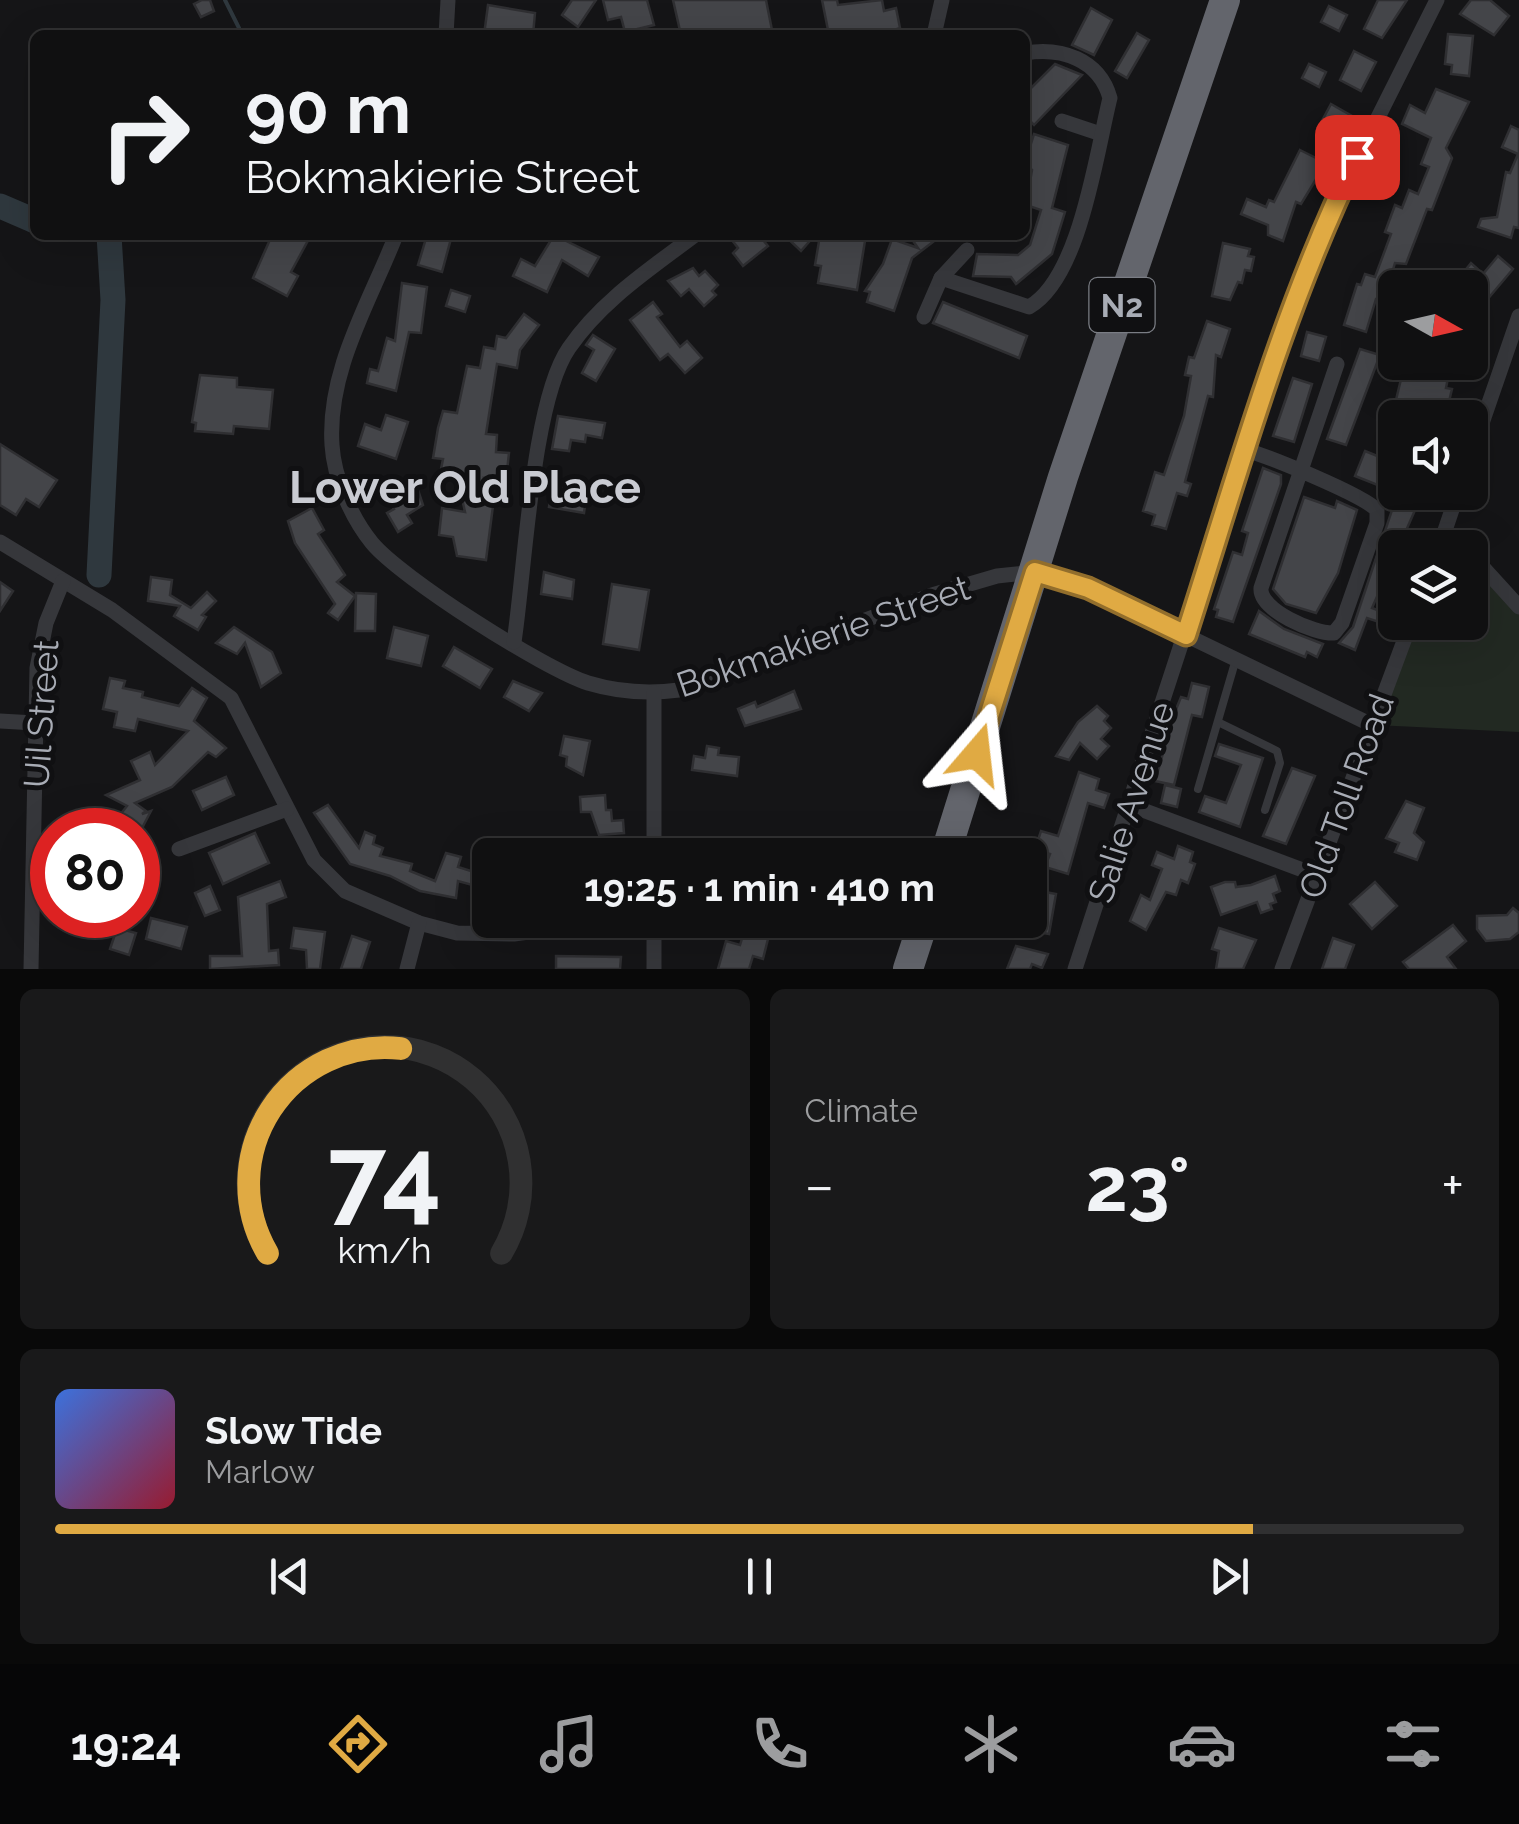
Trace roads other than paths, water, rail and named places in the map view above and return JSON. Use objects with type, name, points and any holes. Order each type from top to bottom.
[{"type":"highway","name":"N2","points":[[950,838],[1225,0]]},
{"type":"highway","points":[[908,969],[918,938]]},
{"type":"street","points":[[446,30],[448,0]]},
{"type":"street","points":[[938,30],[942,0]]},
{"type":"street","name":"Salie Avenue","points":[[1075,969],[1132,806],[1276,350],[1324,224],[1437,0]]},
{"type":"street","points":[[942,278],[1020,308],[1040,301],[1062,274],[1071,253],[1110,98],[1094,71],[1059,50],[1030,53]]},
{"type":"street","points":[[1062,121],[1101,134]]},
{"type":"street","name":"Bokmakierie Street","points":[[394,240],[344,362],[332,441],[337,470],[356,520],[384,556],[514,642],[582,681],[654,693],[719,678],[932,595],[998,576],[1035,572],[1088,588],[1372,724]]},
{"type":"street","points":[[514,642],[541,438],[558,366],[598,312],[689,240]]},
{"type":"street","points":[[924,317],[942,278],[966,250]]},
{"type":"street","points":[[1488,406],[1519,316]]},
{"type":"street","points":[[1245,450],[1303,471],[1377,510],[1377,524],[1342,623],[1334,633],[1323,633],[1266,606],[1260,595],[1303,471],[1338,364]]},
{"type":"street","points":[[0,542],[112,610],[231,698],[329,880],[419,923],[472,933]]},
{"type":"street","points":[[1488,572],[1519,607]]},
{"type":"street","name":"Uil Street","points":[[31,969],[35,723],[41,644],[63,581]]},
{"type":"street","name":"Old Toll Road","points":[[1282,969],[1404,640]]},
{"type":"street","points":[[654,693],[654,838]]},
{"type":"street","points":[[0,721],[35,723]]},
{"type":"street","points":[[1132,806],[1316,875]]},
{"type":"street","points":[[179,849],[288,809]]},
{"type":"street","points":[[407,969],[419,923]]},
{"type":"street","points":[[654,938],[654,969]]},
{"type":"lane","points":[[1198,789],[1236,659]]},
{"type":"lane","points":[[1220,723],[1277,751],[1278,771],[1266,810]]},
{"type":"waterway","points":[[225,0],[239,28]]},
{"type":"waterway","points":[[0,206],[30,219]]},
{"type":"waterway","points":[[99,575],[113,300],[109,240]]},
{"type":"district","name":"Lower Old Place","points":[[465,487]]}]
